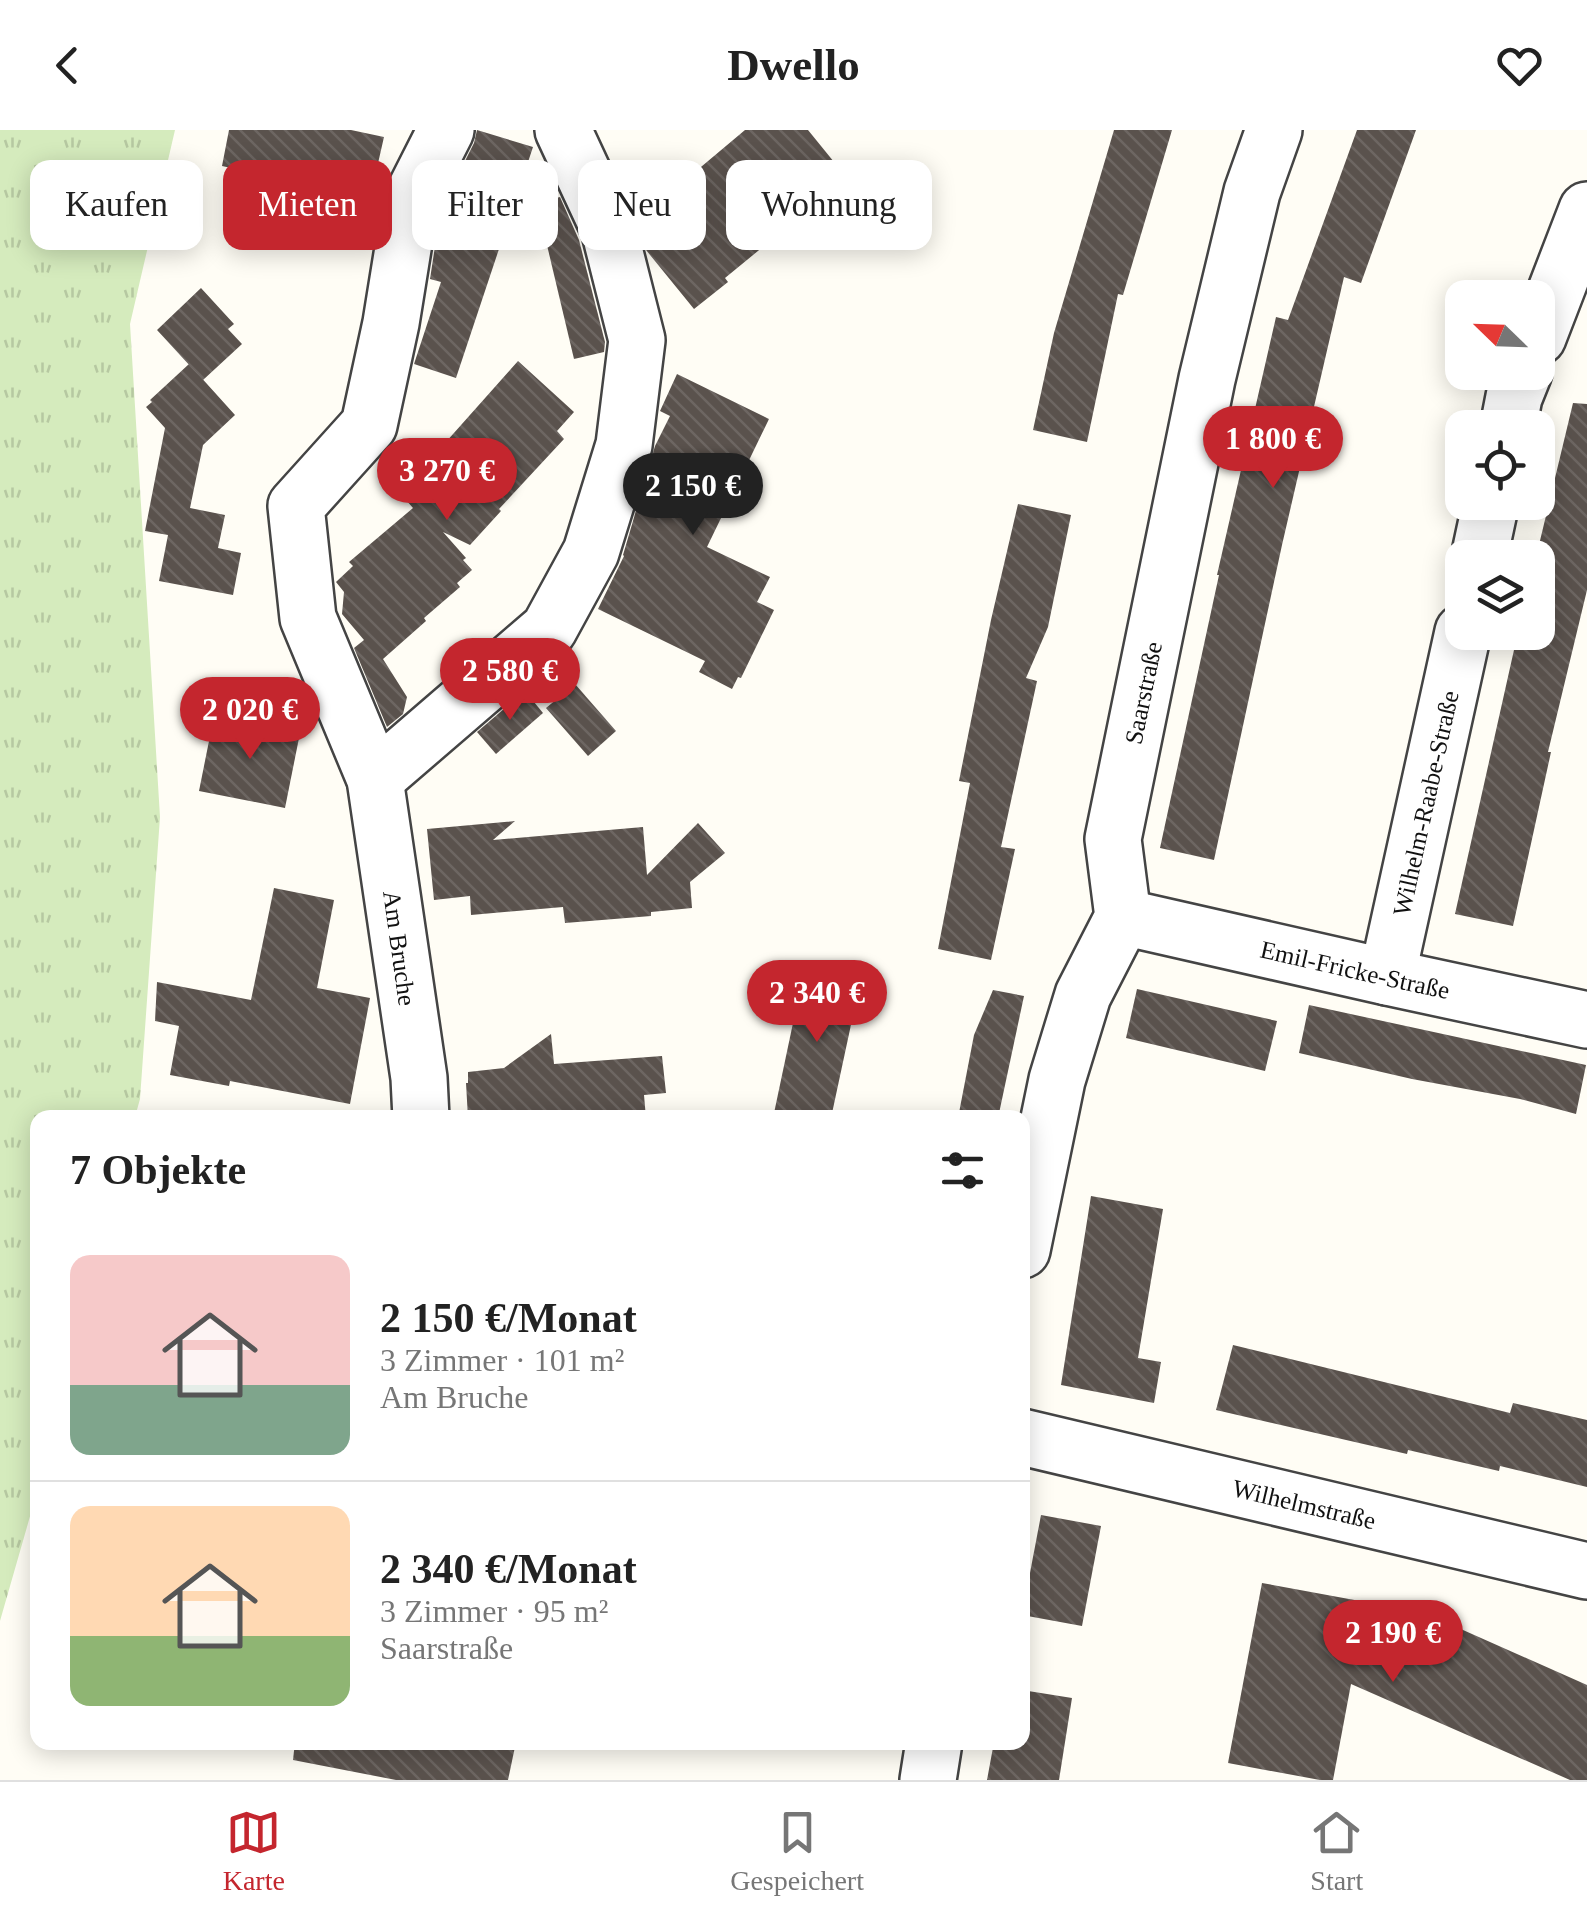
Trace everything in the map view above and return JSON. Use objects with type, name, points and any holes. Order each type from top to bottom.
[{"type":"street","name":"Am Bruche","points":[[421,1110],[375,779],[308,618],[296,506],[369,424],[412,198],[446,130]]},
{"type":"street","points":[[375,779],[549,629],[590,552],[624,445],[637,340],[609,229],[563,130]]},
{"type":"street","name":"Saarstraße","points":[[1123,916],[1113,840],[1207,379],[1252,192],[1274,130]]},
{"type":"street","points":[[1555,293],[1587,210]]},
{"type":"street","name":"Wilhelm-Raabe-Straße","points":[[1388,977],[1459,650]]},
{"type":"street","points":[[1030,1212],[1058,1080],[1082,995],[1123,916]]},
{"type":"street","name":"Emil-Fricke-Straße","points":[[1123,916],[1587,1020]]},
{"type":"street","name":"Wilhelmstraße","points":[[1030,1439],[1587,1571]]},
{"type":"street","points":[[928,1780],[933,1750]]},
{"type":"green space","points":[[0,130],[175,130],[168,160],[30,160],[30,250],[147,250],[130,324],[160,817],[137,1110],[30,1110],[30,1516],[0,1621]]},
{"type":"building","points":[[229,130],[351,130],[384,137],[379,160],[223,160]]},
{"type":"building","points":[[477,130],[533,147],[529,160],[466,160]]},
{"type":"building","points":[[745,130],[808,130],[832,160],[726,160],[726,250],[759,250],[694,309],[646,250],[706,250],[706,163]]},
{"type":"building","points":[[1114,130],[1172,130],[1123,295],[1118,294],[1087,442],[1033,430],[1054,333]]},
{"type":"building","points":[[1357,130],[1416,130],[1361,283],[1344,277],[1214,860],[1160,848],[1276,317],[1288,320]]},
{"type":"building","points":[[558,198],[578,238],[578,250],[582,250],[605,342],[604,352],[574,359],[548,250],[558,250]]},
{"type":"building","points":[[434,250],[499,250],[456,378],[414,364],[441,282],[430,279]]},
{"type":"building","points":[[201,288],[234,324],[228,329],[242,344],[203,380],[157,330]]},
{"type":"building","points":[[518,361],[574,412],[557,431],[564,439],[470,545],[443,532],[472,570],[457,583],[460,587],[424,618],[426,621],[383,659],[407,697],[403,714],[387,727],[354,648],[364,640],[342,614],[344,592],[336,582],[353,566],[349,562],[413,508],[406,500],[429,479],[421,470]]},
{"type":"building","points":[[189,364],[235,415],[203,445],[190,508],[225,515],[218,548],[241,553],[233,595],[159,581],[168,535],[145,531],[165,428],[146,407]]},
{"type":"building","points":[[677,374],[769,419],[707,547],[770,577],[757,602],[774,610],[732,689],[699,672],[705,661],[598,609],[624,556],[655,446],[670,416],[660,411]]},
{"type":"building","points":[[1573,403],[1587,404],[1587,590],[1548,752],[1513,926],[1455,914],[1514,650],[1555,650],[1555,540],[1540,540],[1545,520],[1555,520],[1555,478]]},
{"type":"building","points":[[1018,504],[1071,515],[1048,627],[1026,678],[1037,681],[1001,847],[1015,849],[991,960],[938,949],[970,783],[959,781]]},
{"type":"building","points":[[575,684],[616,731],[588,756],[546,708]]},
{"type":"building","points":[[525,691],[543,713],[496,754],[477,732]]},
{"type":"building","points":[[214,716],[300,733],[285,808],[199,791]]},
{"type":"building","points":[[515,821],[493,840],[643,827],[647,875],[698,823],[725,853],[690,882],[692,908],[651,912],[651,916],[565,923],[563,907],[471,915],[470,896],[434,900],[427,829]]},
{"type":"building","points":[[274,888],[334,900],[317,988],[370,998],[350,1104],[230,1081],[229,1086],[170,1075],[179,1026],[155,1021],[157,982],[251,1000]]},
{"type":"building","points":[[805,966],[861,978],[833,1110],[775,1110]]},
{"type":"building","points":[[1137,989],[1277,1021],[1265,1071],[1126,1038]]},
{"type":"building","points":[[993,990],[1024,996],[1000,1110],[960,1110],[974,1035]]},
{"type":"building","points":[[1309,1005],[1586,1065],[1576,1114],[1299,1053]]},
{"type":"building","points":[[551,1034],[554,1064],[662,1056],[666,1093],[644,1095],[645,1110],[468,1110],[468,1072],[504,1068]]},
{"type":"building","points":[[1091,1196],[1163,1209],[1138,1358],[1161,1362],[1154,1403],[1061,1385]]},
{"type":"building","points":[[1233,1345],[1510,1413],[1513,1403],[1587,1420],[1587,1487],[1500,1466],[1499,1471],[1408,1450],[1407,1454],[1216,1410]]},
{"type":"building","points":[[1041,1515],[1101,1526],[1082,1626],[1030,1616],[1030,1573]]},
{"type":"building","points":[[1262,1583],[1398,1608],[1400,1602],[1587,1685],[1587,1780],[1570,1780],[1351,1684],[1333,1780],[1228,1763]]},
{"type":"building","points":[[1030,1691],[1072,1698],[1059,1780],[987,1780],[993,1750],[1030,1750]]},
{"type":"building","points":[[294,1750],[514,1750],[508,1780],[396,1780],[293,1760]]}]
